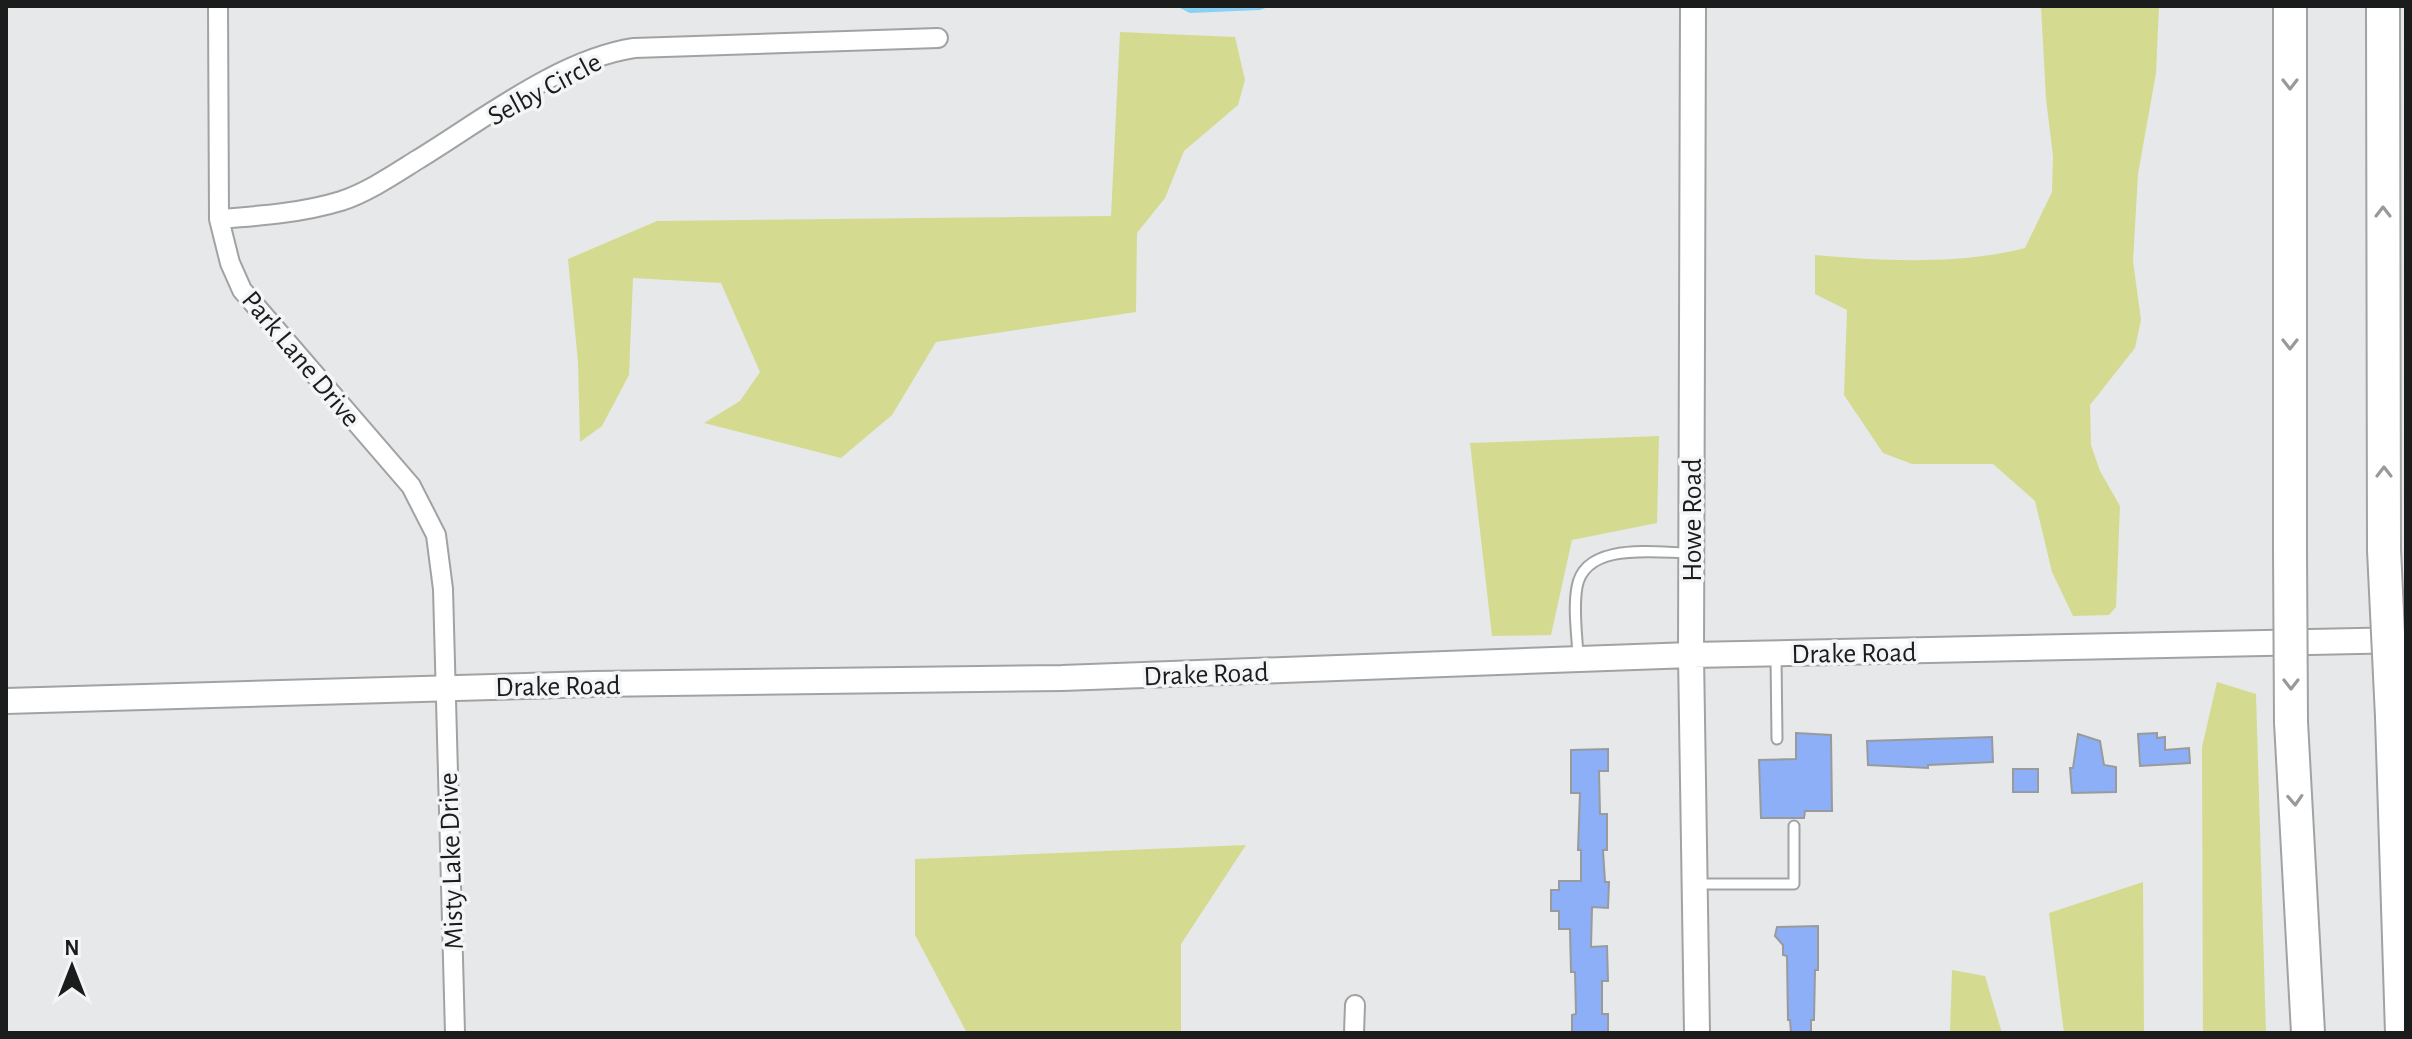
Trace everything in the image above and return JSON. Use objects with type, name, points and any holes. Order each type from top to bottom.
[{"type":"highway","points":[[2290,6],[2291,722],[2308,1033]]},
{"type":"highway","points":[[2383,6],[2384,550],[2402,1033]]},
{"type":"street","name":"Park Lane Drive","points":[[218,6],[219,219],[230,263],[242,290],[411,486],[425,509],[436,535],[443,589],[445,689]]},
{"type":"street","name":"Howe Road","points":[[1693,6],[1691,655],[1697,1033]]},
{"type":"street","name":"Selby Circle","points":[[219,219],[255,217],[342,200],[385,180],[564,72],[614,51],[938,38]]},
{"type":"street","name":"Drake Road","points":[[6,701],[594,684],[1062,678],[1691,655],[2406,640]]},
{"type":"street","name":"Misty Lake Drive","points":[[445,689],[455,1033]]},
{"type":"street","points":[[1354,1033],[1355,1005]]},
{"type":"lane","points":[[1578,659],[1576,591],[1579,577],[1588,564],[1601,556],[1616,554],[1691,553]]},
{"type":"lane","points":[[1776,653],[1777,739]]},
{"type":"lane","points":[[1695,884],[1794,884],[1794,826]]},
{"type":"green space","points":[[2041,6],[2159,6],[2156,73],[2138,174],[2133,261],[2141,320],[2135,348],[2090,405],[2091,445],[2100,471],[2120,506],[2116,607],[2109,615],[2073,616],[2052,572],[2035,501],[1993,464],[1912,464],[1883,453],[1844,395],[1847,310],[1815,294],[1815,255],[1894,260],[1948,259],[2025,248],[2052,192],[2053,156],[2046,99]]},
{"type":"green space","points":[[1120,32],[1235,37],[1245,80],[1238,105],[1184,151],[1165,198],[1137,233],[1136,312],[936,342],[892,415],[841,458],[704,423],[740,401],[760,372],[721,283],[633,278],[629,375],[602,426],[580,442],[578,362],[568,259],[657,221],[1111,216]]},
{"type":"green space","points":[[1659,436],[1657,523],[1572,540],[1551,635],[1492,636],[1470,443]]},
{"type":"green space","points":[[2217,682],[2256,694],[2266,1033],[2203,1033],[2202,747]]},
{"type":"green space","points":[[1246,845],[1181,944],[1181,1033],[967,1033],[915,935],[915,859]]},
{"type":"green space","points":[[2143,882],[2144,1033],[2064,1033],[2049,913]]},
{"type":"green space","points":[[1952,970],[1985,976],[2002,1033],[1950,1033]]},
{"type":"water","points":[[1176,6],[1271,6],[1260,10],[1190,13]]},
{"type":"building","points":[[1796,733],[1831,735],[1832,811],[1805,811],[1804,818],[1761,818],[1759,760],[1796,759]]},
{"type":"building","points":[[2157,733],[2157,738],[2165,737],[2165,750],[2189,748],[2190,763],[2140,766],[2138,734]]},
{"type":"building","points":[[2078,734],[2100,741],[2104,765],[2116,767],[2116,792],[2072,793],[2070,768],[2073,768]]},
{"type":"building","points":[[1992,737],[1993,762],[1928,765],[1928,768],[1868,765],[1867,741]]},
{"type":"building","points":[[1608,749],[1608,771],[1599,771],[1600,814],[1607,814],[1607,850],[1603,850],[1605,882],[1609,882],[1608,908],[1592,907],[1591,947],[1607,946],[1608,981],[1602,981],[1602,1014],[1608,1014],[1608,1033],[1572,1033],[1572,1015],[1576,1014],[1570,929],[1559,929],[1559,911],[1551,911],[1551,890],[1559,890],[1559,881],[1581,881],[1581,850],[1578,850],[1580,793],[1571,793],[1571,750]]},
{"type":"building","points":[[2013,769],[2038,769],[2038,792],[2013,792]]},
{"type":"building","points":[[1818,926],[1818,970],[1815,970],[1811,1033],[1791,1033],[1787,956],[1783,955],[1783,945],[1775,936],[1777,927]]}]
